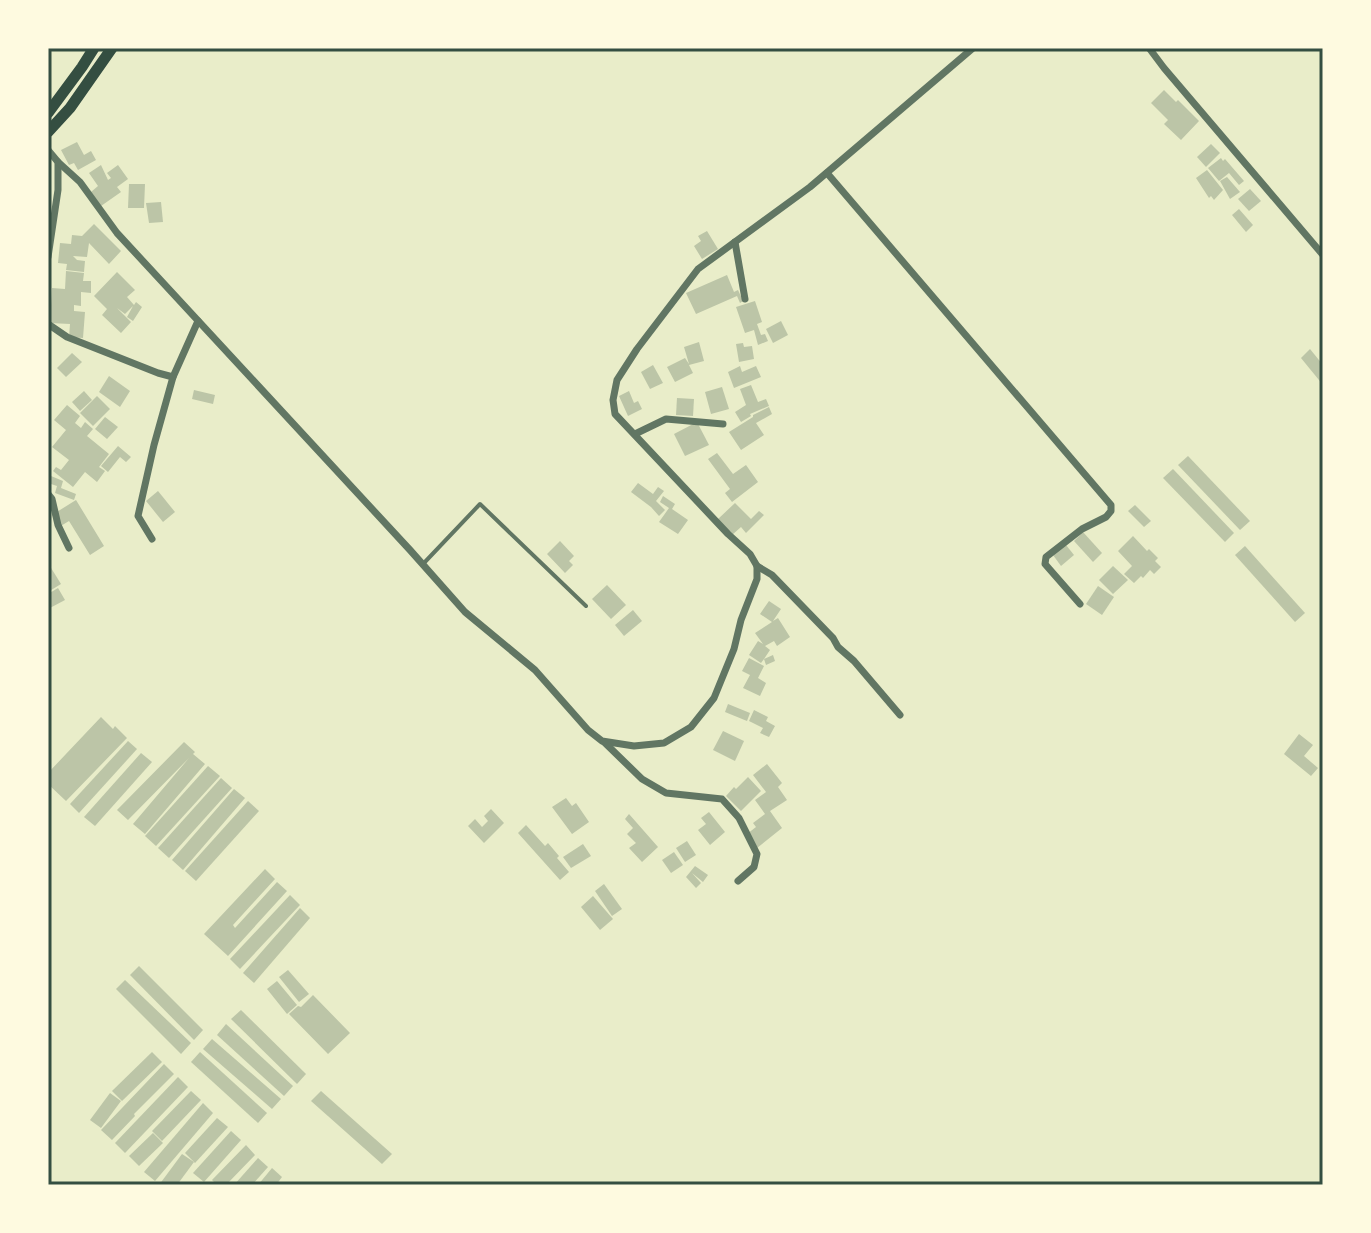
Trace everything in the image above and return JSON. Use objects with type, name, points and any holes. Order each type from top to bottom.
[{"type":"main road","points":[[48,113],[94,48]]},
{"type":"main road","points":[[48,132],[70,108],[112,48]]},
{"type":"street","points":[[900,715],[833,638],[772,575],[757,566],[750,554],[615,414],[613,400],[617,380],[637,349],[698,269],[810,187],[973,48]]},
{"type":"street","points":[[1149,48],[1323,255]]},
{"type":"street","points":[[48,150],[80,182],[117,233],[465,612],[535,670],[588,730],[642,779],[666,793],[722,799],[739,818],[757,854],[754,867],[738,881]]},
{"type":"street","points":[[48,257],[58,190],[58,162]]},
{"type":"street","points":[[827,173],[1111,505],[1106,517],[1082,529],[1046,557],[1045,564],[1080,604]]},
{"type":"street","points":[[735,242],[745,299]]},
{"type":"street","points":[[152,539],[138,516],[173,377],[198,321]]},
{"type":"street","points":[[48,324],[67,337],[173,377]]},
{"type":"street","points":[[635,434],[666,419],[723,424]]},
{"type":"street","points":[[48,494],[69,548]]},
{"type":"street","points":[[48,531],[58,525]]},
{"type":"street","points":[[602,741],[634,746],[664,743],[691,727],[714,698],[757,579],[757,566]]},
{"type":"lane","points":[[423,564],[480,504],[586,606]]},
{"type":"building","points":[[1164,90],[1199,121],[1181,140],[1164,124],[1168,120],[1151,103]]},
{"type":"building","points":[[77,142],[84,155],[91,151],[96,160],[78,170],[74,163],[69,165],[61,150]]},
{"type":"building","points":[[1211,144],[1220,153],[1206,167],[1197,157]]},
{"type":"building","points":[[1221,158],[1244,181],[1239,185],[1229,173],[1219,181],[1208,168]]},
{"type":"building","points":[[101,165],[108,180],[111,178],[107,173],[118,165],[128,179],[117,187],[121,192],[101,206],[91,192],[98,186],[89,173]]},
{"type":"building","points":[[1207,170],[1223,190],[1214,200],[1211,196],[1209,198],[1196,178]]},
{"type":"building","points":[[1227,177],[1240,192],[1230,199],[1220,181]]},
{"type":"building","points":[[129,184],[145,184],[144,208],[128,208]]},
{"type":"building","points":[[1250,189],[1261,201],[1249,211],[1238,199]]},
{"type":"building","points":[[161,202],[163,222],[149,223],[146,203]]},
{"type":"building","points":[[1239,209],[1253,225],[1246,232],[1232,215]]},
{"type":"building","points":[[94,224],[121,251],[109,264],[89,243],[87,257],[73,256],[85,261],[84,272],[66,270],[67,264],[58,263],[60,243],[71,244],[72,235],[82,236]]},
{"type":"building","points":[[707,231],[718,249],[702,259],[694,246],[701,241],[698,236]]},
{"type":"building","points":[[66,271],[84,273],[83,281],[91,281],[91,293],[81,292],[81,306],[74,305],[74,311],[85,312],[83,338],[69,337],[70,324],[50,323],[52,288],[65,289]]},
{"type":"building","points":[[117,272],[135,290],[127,297],[134,305],[136,302],[142,307],[133,321],[127,317],[133,306],[125,314],[117,308],[131,322],[121,333],[102,315],[107,309],[94,296]]},
{"type":"building","points":[[727,275],[734,292],[738,290],[743,301],[740,303],[737,296],[696,314],[686,293]]},
{"type":"building","points":[[755,301],[762,322],[757,324],[761,335],[765,334],[768,341],[758,345],[754,330],[745,333],[736,307]]},
{"type":"building","points":[[781,321],[788,335],[773,343],[766,329]]},
{"type":"building","points":[[699,342],[704,361],[689,365],[693,373],[675,382],[667,367],[685,358],[689,364],[684,347]]},
{"type":"building","points":[[743,343],[744,347],[752,346],[754,359],[739,362],[736,344]]},
{"type":"building","points":[[1310,349],[1323,365],[1323,385],[1301,358]]},
{"type":"building","points":[[72,353],[82,362],[66,377],[57,368]]},
{"type":"building","points":[[653,365],[663,383],[650,389],[641,372]]},
{"type":"building","points":[[740,366],[742,372],[756,366],[761,377],[734,388],[728,372]]},
{"type":"building","points":[[109,376],[130,391],[120,407],[99,392]]},
{"type":"building","points":[[751,385],[758,402],[766,399],[769,406],[750,414],[741,422],[735,412],[746,405],[740,389]]},
{"type":"building","points":[[722,387],[729,409],[711,414],[705,392]]},
{"type":"building","points":[[194,390],[215,395],[213,404],[192,399]]},
{"type":"building","points":[[84,391],[92,400],[80,411],[72,402]]},
{"type":"building","points":[[629,391],[634,403],[638,401],[642,409],[628,416],[619,396]]},
{"type":"building","points":[[97,396],[110,409],[93,426],[80,413]]},
{"type":"building","points":[[677,398],[694,399],[693,416],[676,415]]},
{"type":"building","points":[[67,405],[80,416],[75,423],[81,428],[85,422],[93,429],[87,436],[109,454],[99,467],[105,471],[97,482],[85,472],[73,487],[53,471],[56,467],[61,470],[69,460],[52,447],[66,430],[54,420]]},
{"type":"building","points":[[769,407],[772,414],[756,423],[764,435],[741,450],[729,432]]},
{"type":"building","points":[[105,417],[118,427],[107,439],[95,429]]},
{"type":"building","points":[[697,422],[709,445],[685,456],[674,434]]},
{"type":"building","points":[[118,446],[131,457],[126,462],[120,457],[108,472],[101,466]]},
{"type":"building","points":[[717,453],[733,474],[746,465],[758,482],[732,502],[725,493],[730,489],[708,459]]},
{"type":"building","points":[[1188,456],[1250,521],[1240,530],[1178,465]]},
{"type":"building","points":[[1173,469],[1234,533],[1225,542],[1163,478]]},
{"type":"building","points":[[51,476],[63,481],[61,488],[76,494],[74,500],[55,493],[57,486],[48,483]]},
{"type":"building","points":[[638,483],[653,494],[658,487],[664,491],[656,501],[665,510],[659,516],[631,492]]},
{"type":"building","points":[[158,491],[175,512],[163,522],[146,501]]},
{"type":"building","points":[[663,496],[675,504],[672,509],[688,520],[678,534],[659,522],[669,508],[660,502]]},
{"type":"building","points":[[76,500],[104,546],[90,555],[69,521],[59,527],[52,515]]},
{"type":"building","points":[[735,503],[751,519],[759,511],[764,515],[746,533],[741,527],[732,535],[717,520]]},
{"type":"building","points":[[1135,505],[1151,521],[1144,527],[1128,511]]},
{"type":"building","points":[[1083,532],[1102,553],[1093,562],[1074,541]]},
{"type":"building","points":[[1133,536],[1158,558],[1155,561],[1161,567],[1154,574],[1150,570],[1134,583],[1124,574],[1132,566],[1118,551]]},
{"type":"building","points":[[560,541],[574,556],[569,561],[573,565],[565,573],[547,554]]},
{"type":"building","points":[[1066,545],[1074,555],[1061,566],[1053,555]]},
{"type":"building","points":[[1245,546],[1305,613],[1295,622],[1235,555]]},
{"type":"building","points":[[48,563],[61,584],[48,592]]},
{"type":"building","points":[[1113,566],[1128,580],[1113,594],[1099,580]]},
{"type":"building","points":[[607,585],[626,605],[611,619],[592,599]]},
{"type":"building","points":[[1098,586],[1114,597],[1102,615],[1086,604]]},
{"type":"building","points":[[58,588],[65,600],[48,609],[48,594]]},
{"type":"building","points":[[769,601],[781,609],[773,621],[778,618],[790,637],[777,646],[774,641],[765,646],[770,650],[761,663],[749,655],[758,641],[763,644],[755,633],[772,622],[760,614]]},
{"type":"building","points":[[633,610],[642,621],[624,636],[615,625]]},
{"type":"building","points":[[773,655],[775,661],[766,665],[764,659]]},
{"type":"building","points":[[749,658],[764,666],[758,678],[766,683],[760,696],[743,688],[750,675],[742,671]]},
{"type":"building","points":[[728,704],[750,713],[747,721],[725,712]]},
{"type":"building","points":[[754,710],[768,717],[766,721],[775,726],[769,737],[760,733],[763,728],[749,721]]},
{"type":"building","points":[[101,717],[127,738],[66,801],[48,784],[48,773]]},
{"type":"building","points":[[723,731],[744,741],[735,761],[713,750]]},
{"type":"building","points":[[1299,734],[1313,745],[1304,756],[1318,768],[1311,776],[1284,754]]},
{"type":"building","points":[[128,741],[137,749],[79,813],[70,804]]},
{"type":"building","points":[[184,742],[205,764],[145,834],[133,824],[189,758],[128,820],[117,810]]},
{"type":"building","points":[[141,753],[152,762],[95,826],[84,817]]},
{"type":"building","points":[[767,764],[782,783],[778,787],[787,800],[770,811],[782,828],[757,848],[747,834],[756,827],[753,823],[765,814],[755,800],[766,792],[753,775]]},
{"type":"building","points":[[208,766],[220,776],[156,846],[145,836]]},
{"type":"building","points":[[748,777],[761,791],[741,811],[726,796]]},
{"type":"building","points":[[221,778],[232,788],[169,858],[158,848]]},
{"type":"building","points":[[234,789],[245,798],[183,870],[172,860]]},
{"type":"building","points":[[566,798],[572,806],[576,803],[589,822],[572,834],[552,807]]},
{"type":"building","points":[[248,801],[259,811],[196,881],[185,871]]},
{"type":"building","points":[[491,809],[504,823],[484,843],[468,826],[475,819],[482,827],[488,821],[484,816]]},
{"type":"building","points":[[709,812],[725,832],[710,845],[698,830],[706,824],[701,818]]},
{"type":"building","points":[[629,814],[658,847],[642,862],[629,848],[636,843],[627,834],[633,828],[625,819]]},
{"type":"building","points":[[526,825],[545,846],[548,843],[569,872],[560,880],[518,833]]},
{"type":"building","points":[[687,841],[696,855],[685,862],[676,848]]},
{"type":"building","points":[[583,844],[591,856],[571,868],[563,857]]},
{"type":"building","points":[[674,852],[683,865],[671,873],[662,860]]},
{"type":"building","points":[[695,866],[708,875],[703,882],[692,873],[701,883],[696,888],[686,877]]},
{"type":"building","points":[[265,869],[275,879],[233,925],[235,928],[277,882],[287,891],[228,956],[204,934]]},
{"type":"building","points":[[604,884],[622,909],[612,916],[595,891]]},
{"type":"building","points":[[290,895],[300,905],[240,969],[230,959]]},
{"type":"building","points":[[593,896],[613,919],[600,930],[581,907]]},
{"type":"building","points":[[300,908],[310,918],[254,983],[243,973]]},
{"type":"building","points":[[139,966],[203,1030],[194,1040],[130,975]]},
{"type":"building","points":[[288,970],[309,994],[299,1002],[279,977]]},
{"type":"building","points":[[125,980],[191,1043],[181,1054],[116,989]]},
{"type":"building","points":[[277,981],[297,1005],[287,1014],[267,989]]},
{"type":"building","points":[[313,995],[350,1033],[328,1054],[289,1014]]},
{"type":"building","points":[[241,1010],[306,1074],[297,1084],[231,1019]]},
{"type":"building","points":[[226,1024],[293,1086],[284,1096],[217,1035]]},
{"type":"building","points":[[212,1039],[281,1099],[272,1109],[203,1049]]},
{"type":"building","points":[[152,1052],[162,1062],[122,1101],[112,1091]]},
{"type":"building","points":[[200,1052],[267,1113],[258,1123],[191,1062]]},
{"type":"building","points":[[164,1064],[174,1074],[112,1140],[101,1130]]},
{"type":"building","points":[[178,1077],[188,1087],[125,1153],[115,1143]]},
{"type":"building","points":[[191,1091],[201,1100],[162,1141],[152,1131]]},
{"type":"building","points":[[321,1091],[392,1154],[382,1164],[311,1101]]},
{"type":"building","points":[[110,1093],[121,1101],[101,1128],[90,1120]]},
{"type":"building","points":[[203,1103],[213,1113],[155,1181],[144,1172]]},
{"type":"building","points":[[217,1118],[228,1127],[195,1163],[185,1153]]},
{"type":"building","points":[[231,1131],[241,1140],[204,1182],[193,1173]]},
{"type":"building","points":[[153,1133],[163,1143],[139,1166],[129,1156]]},
{"type":"building","points":[[246,1145],[255,1155],[226,1185],[211,1185],[212,1180]]},
{"type":"building","points":[[182,1154],[194,1162],[177,1185],[159,1185]]},
{"type":"building","points":[[258,1158],[268,1167],[252,1185],[234,1185]]},
{"type":"building","points":[[272,1168],[282,1177],[276,1185],[258,1185]]}]
